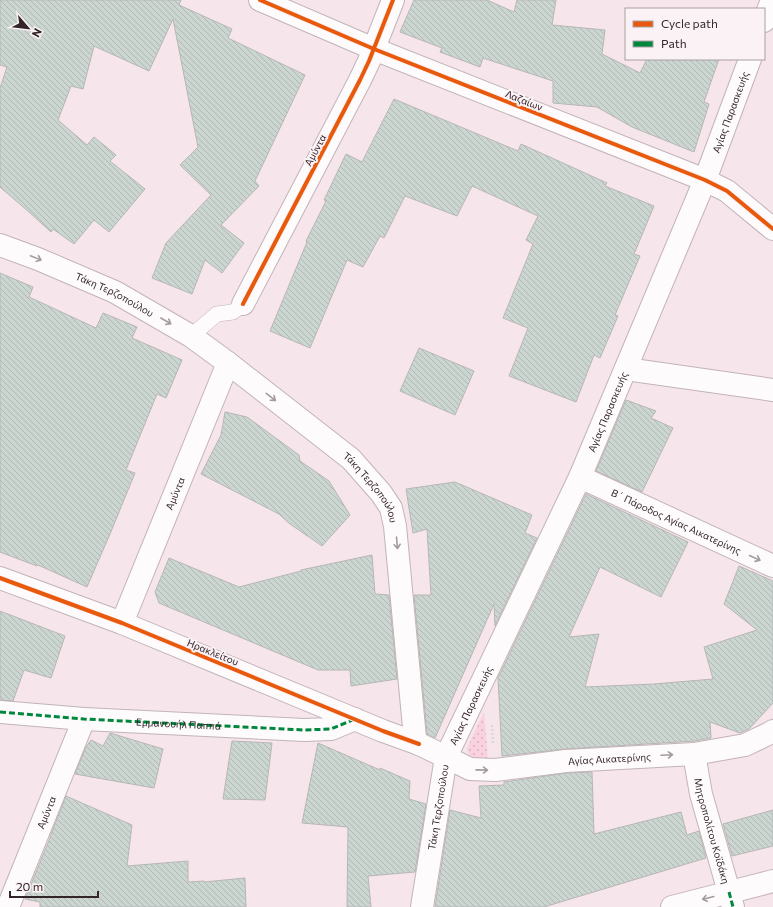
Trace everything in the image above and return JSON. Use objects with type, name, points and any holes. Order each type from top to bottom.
[{"type":"street","name":"Λαζαίων","points":[[260,0],[374,49],[706,180],[727,191],[773,229]]},
{"type":"street","name":"Αμύντα","points":[[243,304],[360,80],[393,0]]},
{"type":"street","points":[[765,18],[772,0]]},
{"type":"street","name":"Αγίας Παρασκευής","points":[[446,757],[580,478],[706,180],[750,60]]},
{"type":"street","name":"Τάκη Τερζοπούλου","points":[[0,245],[38,259],[115,292],[191,336],[351,459],[381,493],[391,508],[395,526],[415,738],[419,744],[446,757],[422,907]]},
{"type":"street","name":"Αμύντα","points":[[122,623],[228,363]]},
{"type":"street","points":[[626,369],[773,390]]},
{"type":"street","name":"Β΄ Πάροδος Αγίας Αικατερίνης","points":[[580,478],[773,566]]},
{"type":"street","name":"Ηρακλείτου","points":[[0,578],[122,623],[383,731],[419,744]]},
{"type":"street","name":"Εμμανουήλ Παππά","points":[[0,712],[84,719],[304,730],[331,729],[355,719]]},
{"type":"street","name":"Αμύντα","points":[[8,907],[84,719]]},
{"type":"street","name":"Αγίας Αικατερίνης","points":[[446,757],[470,770],[495,770],[566,761],[694,754],[745,745],[773,732]]},
{"type":"street","name":"Μητροπολίτου Κοϊδάκη","points":[[694,754],[701,794],[731,900]]},
{"type":"street","points":[[672,907],[731,900],[773,881]]},
{"type":"lane","name":"Αμύντα","points":[[191,336],[217,314],[233,312],[243,304]]},
{"type":"shaded area","points":[[484,712],[488,760],[477,759],[471,756],[467,748]]},
{"type":"building","points":[[0,0],[181,0],[179,5],[232,29],[228,38],[305,75],[255,181],[259,186],[221,225],[244,243],[222,273],[205,260],[192,294],[152,278],[166,243],[211,195],[180,165],[198,147],[173,19],[149,71],[94,46],[83,89],[71,86],[58,120],[87,145],[94,137],[116,155],[110,161],[145,189],[109,232],[94,220],[74,244],[53,229],[51,232],[0,187],[0,88],[7,67],[0,65]]},
{"type":"building","points":[[414,0],[487,0],[514,12],[517,0],[556,0],[552,25],[605,30],[602,54],[640,73],[646,60],[719,60],[704,102],[709,104],[694,152],[632,127],[597,107],[553,103],[553,81],[483,58],[480,67],[440,52],[442,48],[400,32]]},
{"type":"building","points":[[394,99],[518,151],[521,144],[607,183],[605,186],[654,206],[634,254],[640,256],[615,315],[618,316],[600,358],[594,355],[576,402],[509,376],[528,328],[503,318],[533,244],[526,240],[538,216],[472,186],[457,216],[405,196],[384,238],[380,236],[363,267],[347,260],[310,348],[270,331],[307,242],[306,241],[326,201],[324,200],[346,154],[362,162]]},
{"type":"building","points":[[0,273],[33,287],[29,297],[96,328],[103,313],[137,327],[132,338],[182,360],[166,398],[157,394],[126,470],[135,473],[87,587],[38,565],[37,566],[0,552]]},
{"type":"building","points":[[419,348],[474,371],[455,415],[400,391]]},
{"type":"building","points":[[626,400],[656,411],[651,418],[673,428],[642,492],[596,471]]},
{"type":"building","points":[[225,412],[247,417],[299,455],[300,461],[329,481],[350,515],[322,546],[290,524],[279,514],[201,474],[221,435]]},
{"type":"building","points":[[455,482],[532,515],[525,533],[537,538],[495,626],[494,604],[435,738],[427,734],[414,595],[431,595],[427,529],[413,533],[406,489]]},
{"type":"building","points":[[586,494],[688,542],[661,597],[600,567],[569,637],[599,634],[585,687],[654,684],[713,679],[704,647],[757,630],[724,604],[739,566],[773,581],[773,703],[749,729],[740,733],[710,722],[711,738],[695,741],[565,749],[502,756],[498,678]]},
{"type":"building","points":[[372,555],[375,594],[389,595],[397,679],[351,686],[350,670],[318,670],[159,603],[155,592],[169,558],[239,587],[301,570]]},
{"type":"building","points":[[0,611],[65,636],[51,678],[24,670],[13,701],[0,700]]},
{"type":"building","points":[[110,733],[163,749],[154,788],[75,774],[86,747],[91,740],[103,746]]},
{"type":"building","points":[[232,741],[272,743],[265,800],[223,799]]},
{"type":"building","points":[[318,743],[380,770],[380,768],[410,781],[409,799],[426,804],[415,872],[368,876],[371,907],[347,907],[348,827],[302,823]]},
{"type":"building","points":[[592,772],[594,834],[681,812],[687,835],[699,831],[706,858],[544,907],[435,907],[450,810],[481,818],[479,786],[504,785],[504,782],[567,773]]},
{"type":"building","points":[[66,796],[132,825],[127,866],[188,861],[188,882],[245,878],[246,907],[40,907],[40,902],[25,899]]},
{"type":"building","points":[[773,810],[773,846],[732,856],[723,824]]},
{"type":"marked path","points":[[0,712],[84,719],[304,730],[331,729],[355,719]]},
{"type":"marked path","points":[[729,892],[733,907]]},
{"type":"cycle path","points":[[260,0],[374,49],[705,180],[727,191],[773,229]]},
{"type":"cycle path","points":[[243,304],[360,80],[393,0]]},
{"type":"cycle path","points":[[0,578],[122,623],[383,731],[419,744]]}]
